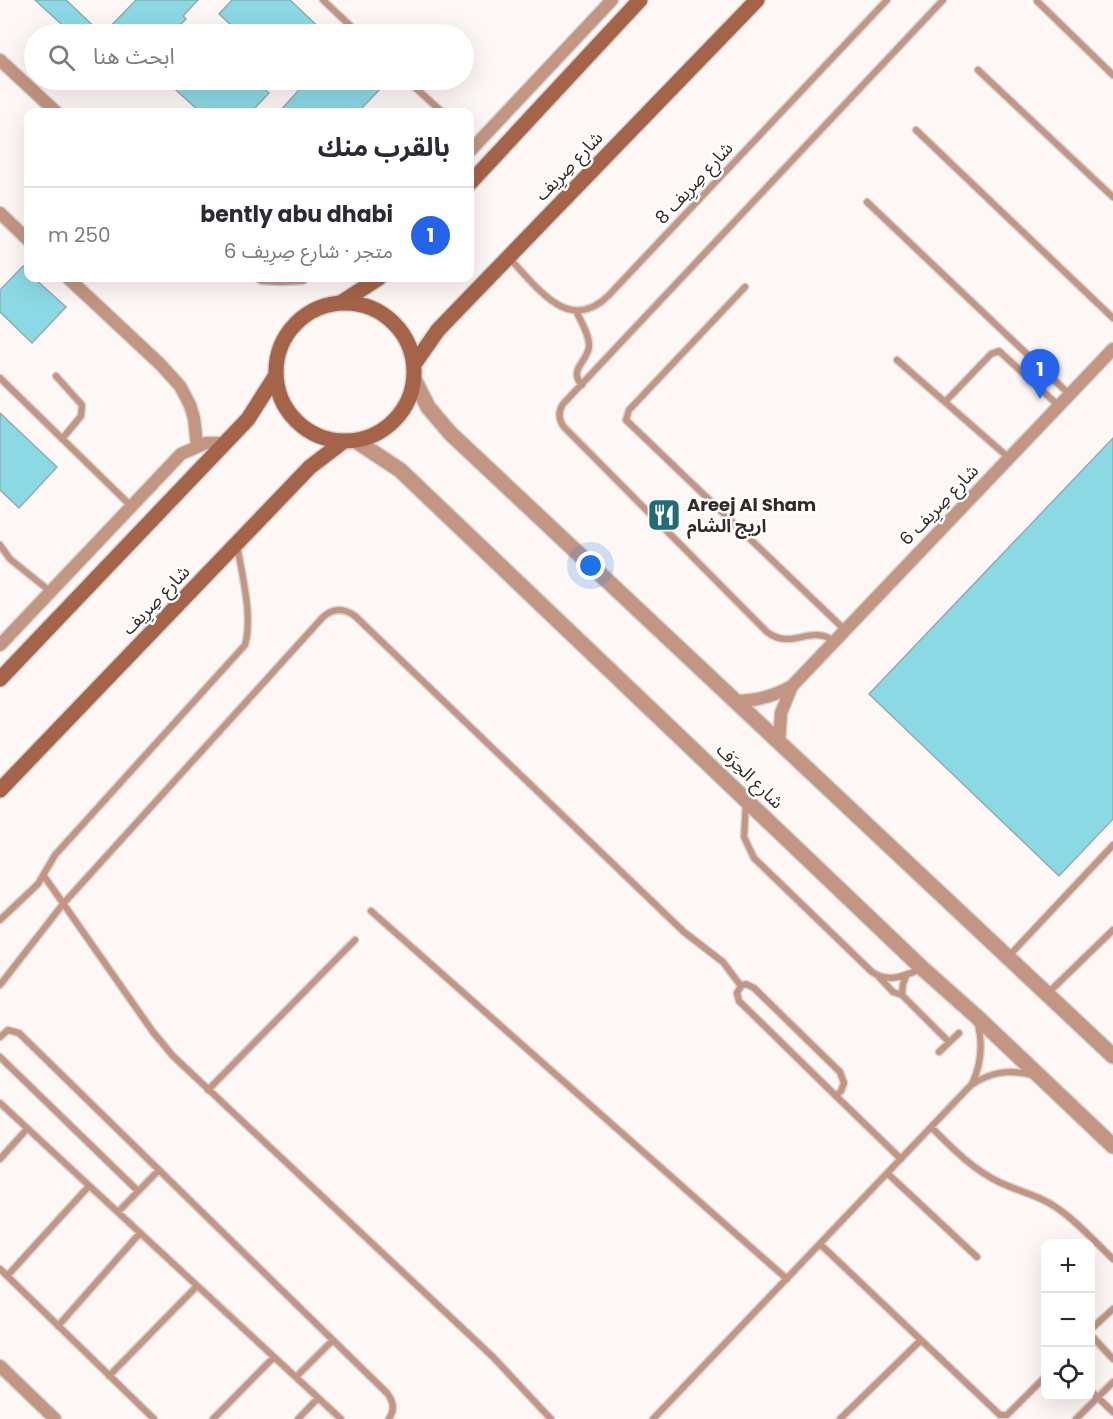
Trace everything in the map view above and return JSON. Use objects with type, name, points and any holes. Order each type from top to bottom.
[{"type":"main road","points":[[474,179],[640,0]]},
{"type":"main road","name":"شارع صِرِيف","points":[[415,371],[438,330],[757,0]]},
{"type":"main road","points":[[342,302],[365,306],[382,314],[397,327],[408,343],[415,371],[408,401],[396,420],[378,434],[350,441],[323,438],[305,428],[290,414],[280,395],[276,375],[278,353],[288,332],[303,316],[323,306],[342,302],[373,282]]},
{"type":"main road","points":[[0,679],[248,419],[276,375]]},
{"type":"main road","name":"شارع صِرِيف","points":[[0,790],[310,467],[350,441]]},
{"type":"street","points":[[474,143],[612,0]]},
{"type":"street","points":[[0,60],[24,82]]},
{"type":"street","points":[[32,90],[52,108]]},
{"type":"street","points":[[0,213],[24,236]]},
{"type":"street","points":[[72,282],[160,364],[180,386],[192,412],[197,445]]},
{"type":"street","name":"شارع صِرِيف 6","points":[[735,701],[770,697],[792,686],[1113,350]]},
{"type":"street","points":[[415,371],[428,407],[450,433],[1113,1056]]},
{"type":"street","name":"شارع الحِرَف","points":[[350,441],[400,470],[922,968],[1113,1146]]},
{"type":"street","points":[[0,645],[175,460],[197,445],[225,443]]},
{"type":"street","name":"شارع صِرِيف 6","points":[[779,742],[781,713],[792,686]]},
{"type":"street","points":[[0,1366],[55,1419]]},
{"type":"lane","points":[[323,0],[348,24]]},
{"type":"lane","name":"شارع صِرِيف 8","points":[[576,311],[595,307],[602,302],[887,0]]},
{"type":"lane","points":[[834,641],[816,634],[785,641],[767,632],[572,435],[561,423],[559,413],[563,404],[943,0]]},
{"type":"lane","points":[[1037,1],[1113,75]]},
{"type":"lane","points":[[978,70],[1113,197]]},
{"type":"lane","points":[[418,90],[438,108]]},
{"type":"lane","points":[[916,130],[1113,318]]},
{"type":"lane","points":[[867,202],[1070,394]]},
{"type":"lane","points":[[508,258],[551,301],[567,310],[576,311],[589,343],[588,351],[576,370],[577,378],[582,385]]},
{"type":"lane","points":[[745,287],[629,410],[626,420],[845,630]]},
{"type":"lane","points":[[945,402],[992,354],[999,351],[1059,406]]},
{"type":"lane","points":[[897,360],[1009,458]]},
{"type":"lane","points":[[56,376],[81,405],[81,416],[62,439]]},
{"type":"lane","points":[[0,378],[131,506]]},
{"type":"lane","points":[[0,544],[10,559],[51,592]]},
{"type":"lane","points":[[0,920],[34,888],[44,876],[55,855],[245,645],[249,632],[248,618],[237,544]]},
{"type":"lane","points":[[0,984],[63,904],[323,617],[333,610],[345,610],[355,616],[684,932],[723,962],[741,986]]},
{"type":"lane","points":[[746,800],[744,837],[754,858],[879,976],[893,992],[902,996],[949,1042]]},
{"type":"lane","points":[[1008,957],[1113,846]]},
{"type":"lane","points":[[44,876],[173,1056],[493,1357],[551,1419]]},
{"type":"lane","points":[[371,911],[786,1279]]},
{"type":"lane","points":[[1047,994],[1113,930]]},
{"type":"lane","points":[[208,1090],[355,939]]},
{"type":"lane","points":[[879,976],[893,979],[922,968]]},
{"type":"lane","points":[[902,996],[907,974]]},
{"type":"lane","points":[[836,1096],[844,1083],[840,1072],[754,987],[746,984],[741,986],[736,993],[739,1001],[836,1096],[901,1159]]},
{"type":"lane","points":[[971,1085],[981,1056],[981,1036],[976,1016]]},
{"type":"lane","points":[[0,1037],[8,1030],[19,1033],[333,1340],[391,1398],[393,1409],[388,1419]]},
{"type":"lane","points":[[939,1052],[959,1033]]},
{"type":"lane","points":[[0,1057],[138,1191]]},
{"type":"lane","points":[[653,1419],[971,1085],[1000,1072],[1021,1072],[1040,1079]]},
{"type":"lane","points":[[0,1103],[341,1419]]},
{"type":"lane","points":[[931,1127],[961,1156],[985,1174],[1061,1210],[1113,1258]]},
{"type":"lane","points":[[0,1159],[27,1129]]},
{"type":"lane","points":[[118,1212],[159,1170]]},
{"type":"lane","points":[[887,1173],[977,1257]]},
{"type":"lane","points":[[7,1276],[89,1186]]},
{"type":"lane","points":[[58,1326],[140,1233]]},
{"type":"lane","points":[[820,1244],[1004,1416],[1041,1381]]},
{"type":"lane","points":[[0,1269],[154,1419]]},
{"type":"lane","points":[[110,1376],[197,1286]]},
{"type":"lane","points":[[1095,1327],[1113,1309]]},
{"type":"lane","points":[[1095,1338],[1113,1359]]},
{"type":"lane","points":[[296,1377],[333,1340]]},
{"type":"lane","points":[[840,1419],[921,1340]]},
{"type":"lane","points":[[213,1419],[274,1357]]},
{"type":"lane","points":[[1076,1419],[1113,1382]]},
{"type":"lane","points":[[1095,1394],[1113,1412]]},
{"type":"lane","points":[[298,1419],[318,1398]]},
{"type":"building","points":[[35,0],[66,0],[91,24],[61,24]]},
{"type":"building","points":[[136,0],[198,0],[183,16],[186,19],[181,24],[113,24]]},
{"type":"building","points":[[232,0],[290,0],[315,24],[230,24],[219,14]]},
{"type":"building","points":[[176,90],[266,90],[269,93],[255,108],[196,108]]},
{"type":"building","points":[[299,90],[379,90],[362,108],[283,108]]},
{"type":"building","points":[[23,266],[24,282],[38,282],[66,307],[32,343],[0,312],[0,290]]},
{"type":"building","points":[[0,413],[57,467],[19,508],[0,490]]},
{"type":"building","points":[[1113,438],[1113,819],[1059,876],[869,694]]},
{"type":"place","name":"bently abu dhabi","points":[[1040,399]]},
{"type":"place","name":"Areej Al Sham اريج الشام","points":[[664,515]]}]
